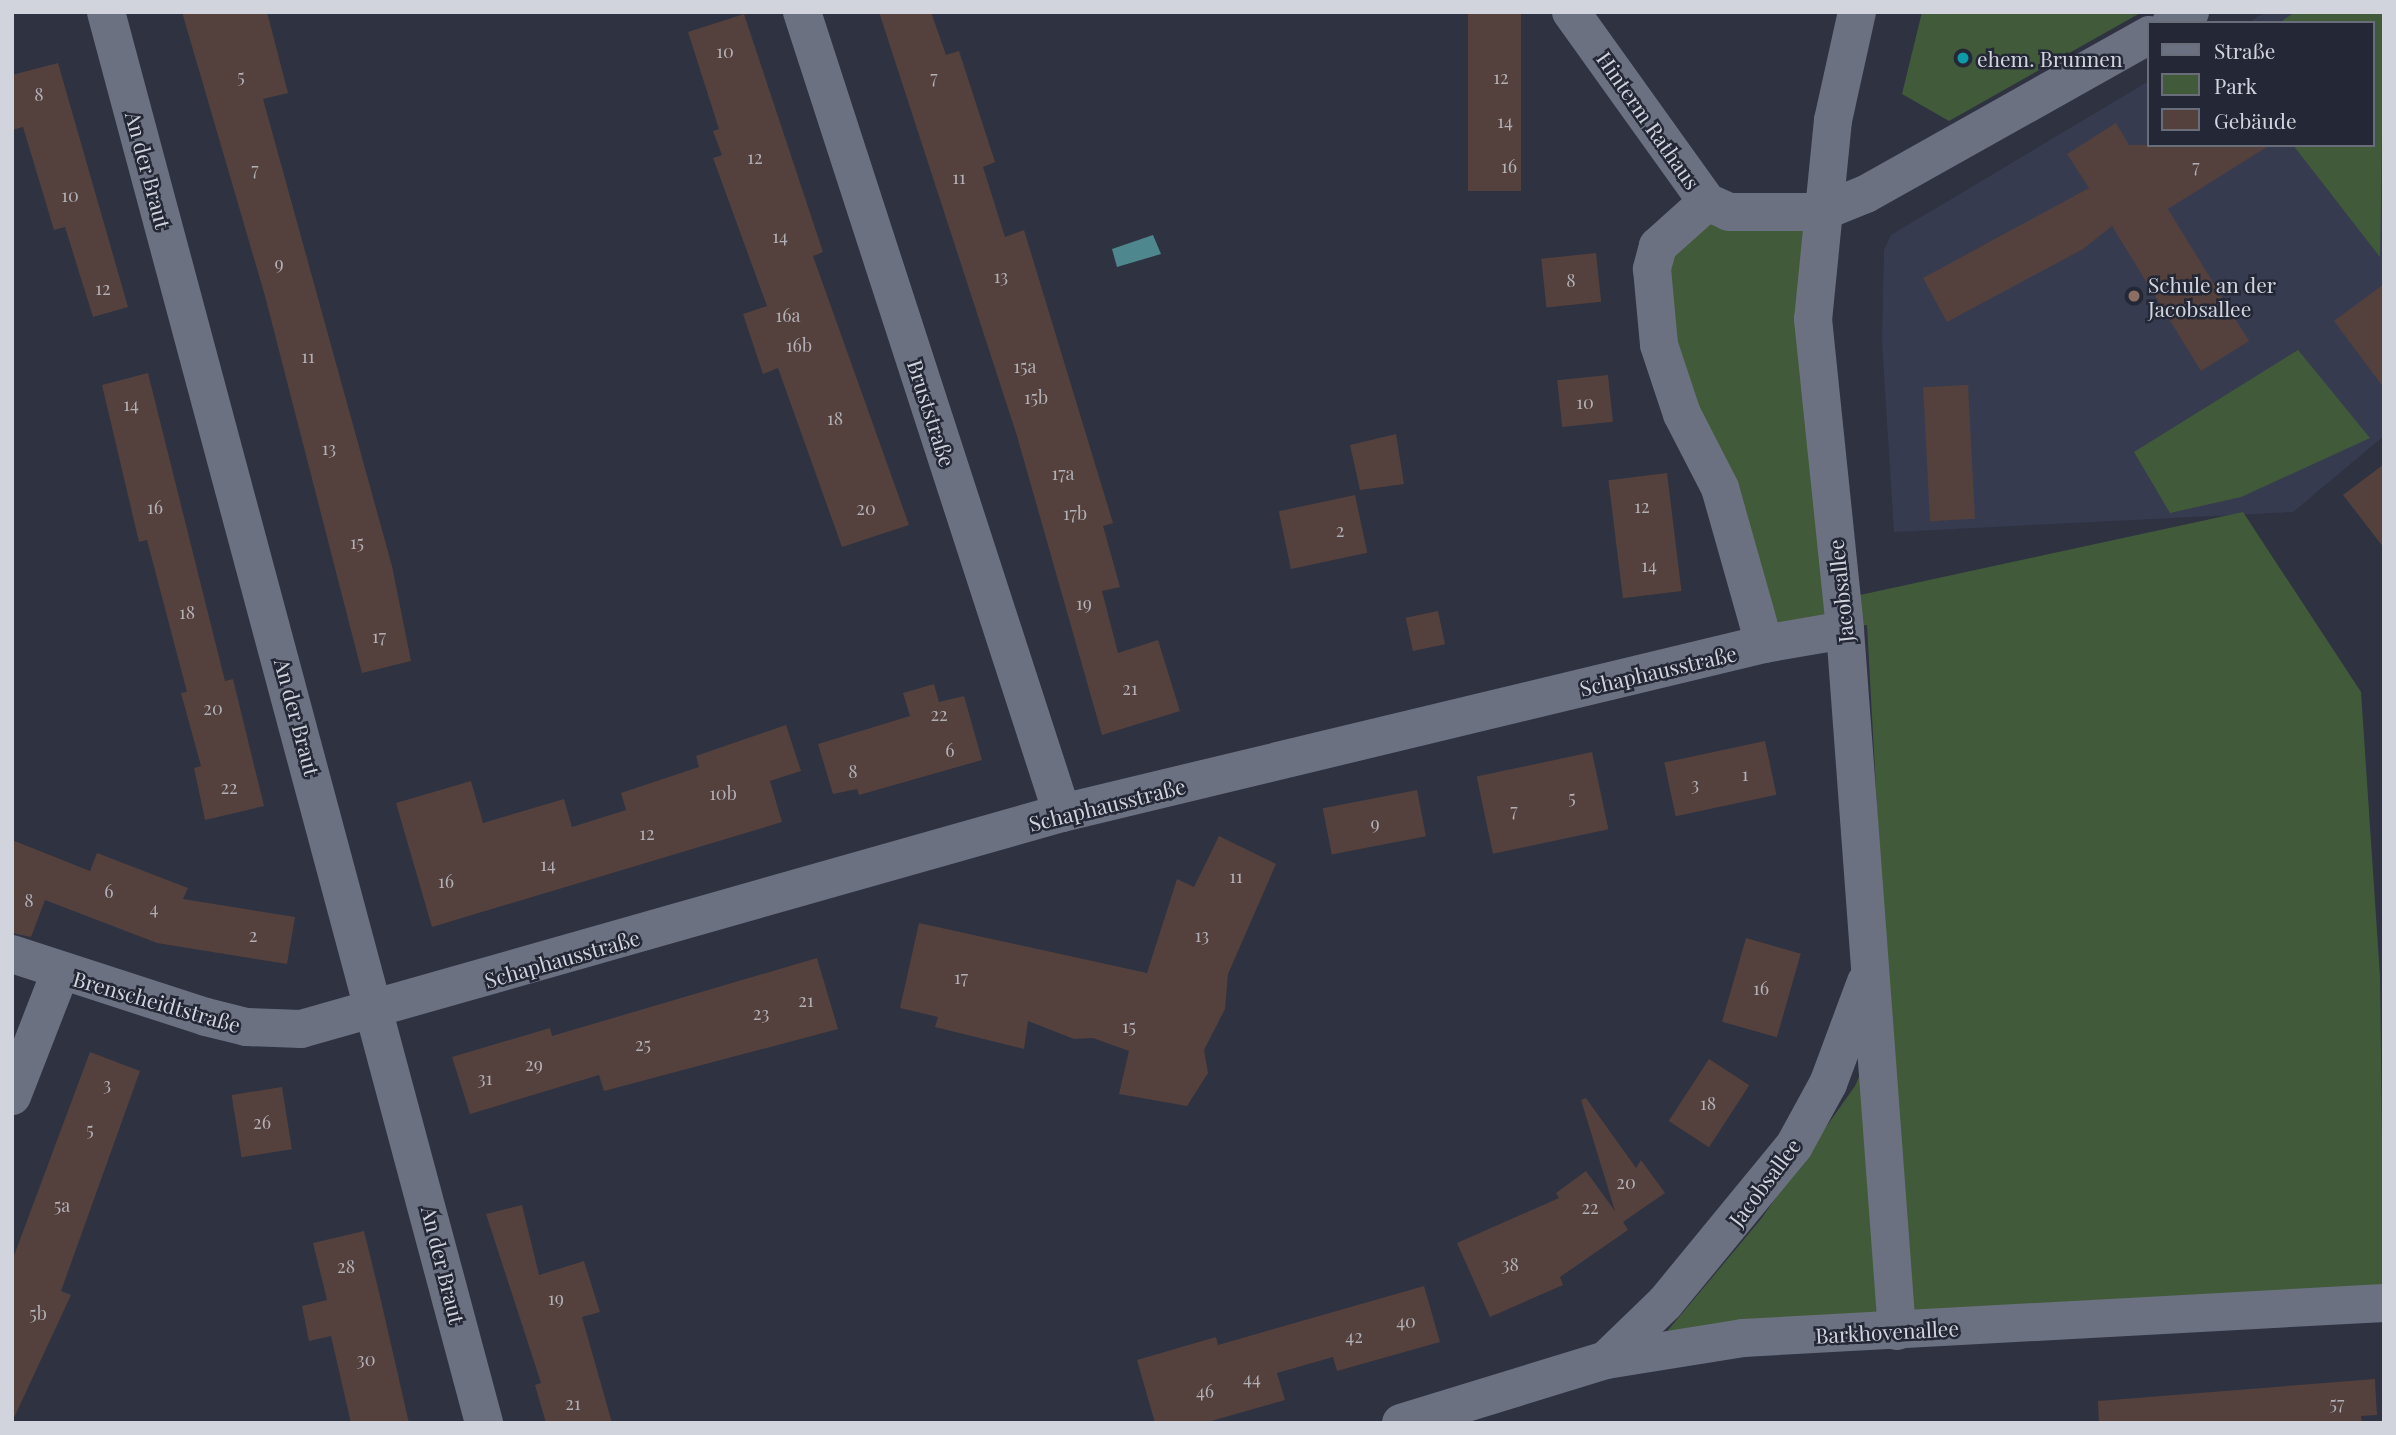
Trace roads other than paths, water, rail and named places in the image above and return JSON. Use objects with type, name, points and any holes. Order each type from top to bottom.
[{"type":"street","name":"An der Braut","points":[[106,12],[378,1011],[484,1423]]},
{"type":"street","name":"Bruststraße","points":[[802,12],[1062,813]]},
{"type":"street","name":"Hinterm Rathaus","points":[[1571,12],[1707,202],[1729,212],[1821,212]]},
{"type":"street","name":"Jacobsallee","points":[[1857,12],[1821,212],[1814,319],[1845,631],[1896,1331]]},
{"type":"street","points":[[2174,21],[2190,12]]},
{"type":"street","points":[[1821,212],[1866,194],[2148,36]]},
{"type":"street","points":[[1707,202],[1658,246],[1652,269],[1659,345],[1682,414],[1720,488],[1764,644]]},
{"type":"street","name":"Schaphausstraße","points":[[378,1011],[1062,813],[1764,644],[1845,631]]},
{"type":"street","name":"Brenscheidtstraße","points":[[12,954],[60,973],[246,1027],[301,1029],[378,1011]]},
{"type":"street","name":"Jacobsallee","points":[[1606,1360],[1665,1303],[1794,1146],[1828,1084],[1870,970]]},
{"type":"street","name":"Brenscheidtstraße","points":[[12,1096],[60,973]]},
{"type":"street","name":"Barkhovenallee","points":[[1401,1423],[1606,1360],[1743,1338],[2384,1303]]},
{"type":"place","name":"ehem. Brunnen","points":[[1963,58]]},
{"type":"place","name":"Schule an der Jacobsallee","points":[[2134,296]]}]
